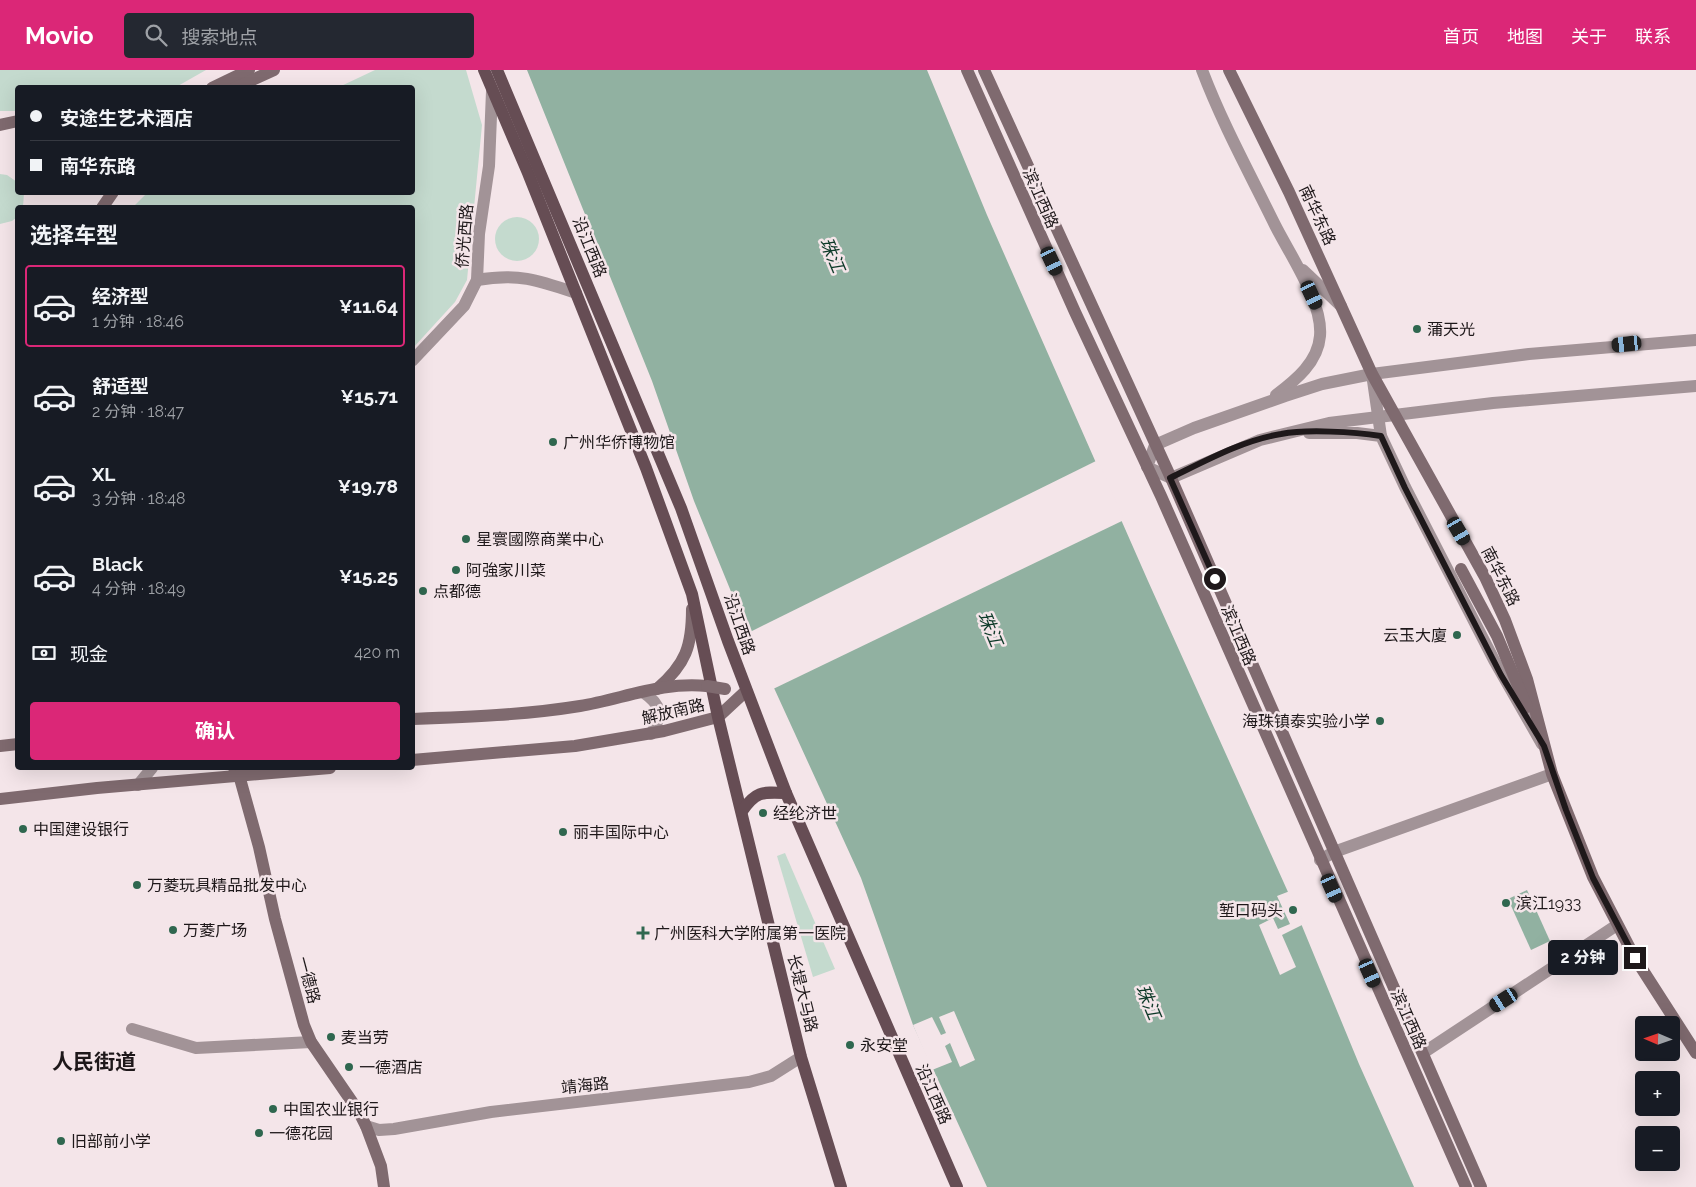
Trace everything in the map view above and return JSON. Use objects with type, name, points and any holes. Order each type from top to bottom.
[{"type":"main road","points":[[220,85],[249,74],[274,70]]},
{"type":"main road","name":"沿江西路","points":[[484,70],[646,468],[692,594],[718,717]]},
{"type":"main road","name":"沿江西路","points":[[497,70],[674,491],[746,691],[786,793],[957,1187]]},
{"type":"main road","name":"滨江西路","points":[[967,70],[1005,159],[1147,467],[1466,1187]]},
{"type":"main road","name":"滨江西路","points":[[984,70],[1170,478],[1481,1187]]},
{"type":"main road","name":"南华东路","points":[[1229,70],[1285,183],[1372,374],[1393,415],[1485,577],[1505,620],[1527,679],[1552,774],[1593,878],[1617,925],[1696,1053]]},
{"type":"main road","points":[[238,85],[249,74]]},
{"type":"main road","points":[[0,125],[15,122]]},
{"type":"main road","points":[[1461,569],[1504,652],[1544,746]]},
{"type":"main road","points":[[657,689],[681,664],[687,652],[691,639],[692,594]]},
{"type":"main road","name":"解放南路","points":[[415,719],[557,709],[676,686],[708,686],[746,691]]},
{"type":"main road","name":"解放南路","points":[[415,760],[558,748],[691,726],[718,717],[746,691]]},
{"type":"main road","name":"长堤大马路","points":[[718,717],[802,1056],[841,1187]]},
{"type":"main road","points":[[0,746],[15,744]]},
{"type":"main road","points":[[0,799],[138,785],[237,772],[284,770]]},
{"type":"main road","name":"一德路","points":[[237,772],[259,847],[275,919],[311,1042],[359,1112],[381,1166],[384,1187]]},
{"type":"main road","points":[[742,811],[751,798],[758,794],[786,793]]},
{"type":"street","points":[[1202,70],[1224,119],[1316,304],[1320,316],[1320,338],[1307,367],[1293,382],[1266,402]]},
{"type":"street","name":"侨光西路","points":[[415,358],[464,306],[477,280],[479,234],[489,166],[492,91]]},
{"type":"street","points":[[1294,261],[1343,308]]},
{"type":"street","points":[[477,280],[521,277],[576,294]]},
{"type":"street","points":[[1696,340],[1536,354],[1372,374],[1322,384],[1266,402],[1155,445],[1147,467],[1170,478],[1233,450],[1282,433],[1329,423],[1550,397],[1696,386]]},
{"type":"street","points":[[1372,374],[1381,436],[1405,488],[1501,675],[1544,746]]},
{"type":"street","points":[[1282,433],[1357,433],[1381,436]]},
{"type":"street","points":[[643,692],[651,697],[659,711],[658,723],[651,734]]},
{"type":"street","points":[[138,785],[150,770]]},
{"type":"street","points":[[1320,860],[1334,852],[1552,774]]},
{"type":"street","points":[[1423,1053],[1617,925]]},
{"type":"street","points":[[132,1029],[196,1048],[311,1042]]},
{"type":"street","name":"靖海路","points":[[366,1126],[379,1130],[394,1129],[491,1112],[749,1082],[771,1076],[802,1056]]},
{"type":"shaded area","points":[[0,70],[206,70],[180,85],[15,85],[15,111],[0,111]]},
{"type":"shaded area","points":[[375,70],[466,70],[482,125],[467,280],[455,302],[415,346],[415,205],[135,205],[145,195],[415,195],[415,85],[343,85]]},
{"type":"shaded area","points":[[0,174],[7,175],[15,181],[15,195],[24,195],[23,205],[15,205],[15,219],[0,224]]},
{"type":"shaded area","points":[[517,217],[529,221],[535,227],[539,239],[535,251],[529,257],[517,261],[505,257],[499,251],[495,239],[499,227],[505,221]]},
{"type":"shaded area","points":[[785,853],[835,969],[813,977],[777,856]]},
{"type":"water","name":"珠江","points":[[527,70],[927,70],[987,215],[1148,581],[1288,892],[1359,1064],[1414,1187],[987,1187],[913,1025],[861,878],[741,616],[694,501],[652,381]]},
{"type":"water","points":[[1527,890],[1550,941],[1531,950],[1508,899]]},
{"type":"pier","points":[[1098,460],[1124,520],[771,690],[746,634]]},
{"type":"pier","points":[[1290,891],[1304,924],[1282,935],[1296,967],[1280,975],[1259,925],[1273,918],[1278,929],[1290,924],[1277,896]]},
{"type":"pier","points":[[954,1011],[975,1060],[960,1067],[950,1043],[945,1046],[952,1062],[932,1070],[913,1025],[932,1017],[941,1035],[946,1033],[939,1017]]},
{"type":"place","name":"蒲天光","points":[[1417,329]]},
{"type":"place","name":"广州华侨博物馆","points":[[553,442]]},
{"type":"place","name":"星寰國際商業中心","points":[[466,539]]},
{"type":"place","name":"阿強家川菜","points":[[456,570]]},
{"type":"place","name":"点都德","points":[[423,591]]},
{"type":"place","name":"云玉大廈","points":[[1457,635]]},
{"type":"place","name":"海珠镇泰实验小学","points":[[1380,721]]},
{"type":"place","name":"经纶济世","points":[[763,813]]},
{"type":"place","name":"中国建设银行","points":[[23,829]]},
{"type":"place","name":"丽丰国际中心","points":[[563,832]]},
{"type":"place","name":"万菱玩具精品批发中心","points":[[137,885]]},
{"type":"place","name":"滨江1933","points":[[1506,903]]},
{"type":"place","name":"堑口码头","points":[[1293,910]]},
{"type":"place","name":"万菱广场","points":[[173,930]]},
{"type":"place","name":"广州医科大学附属第一医院","points":[[643,933]]},
{"type":"place","name":"麦当劳","points":[[331,1037]]},
{"type":"place","name":"永安堂","points":[[850,1045]]},
{"type":"place","name":"一德酒店","points":[[349,1067]]},
{"type":"place","name":"中国农业银行","points":[[273,1109]]},
{"type":"place","name":"一德花园","points":[[259,1133]]},
{"type":"place","name":"旧部前小学","points":[[61,1141]]},
{"type":"district","name":"人民街道","points":[[94,1062]]},
{"type":"route","points":[[1215,579],[1170,478],[1233,450],[1282,433],[1357,433],[1381,436],[1405,488],[1474,619],[1501,675],[1544,746],[1552,774],[1593,878],[1635,958]]}]
